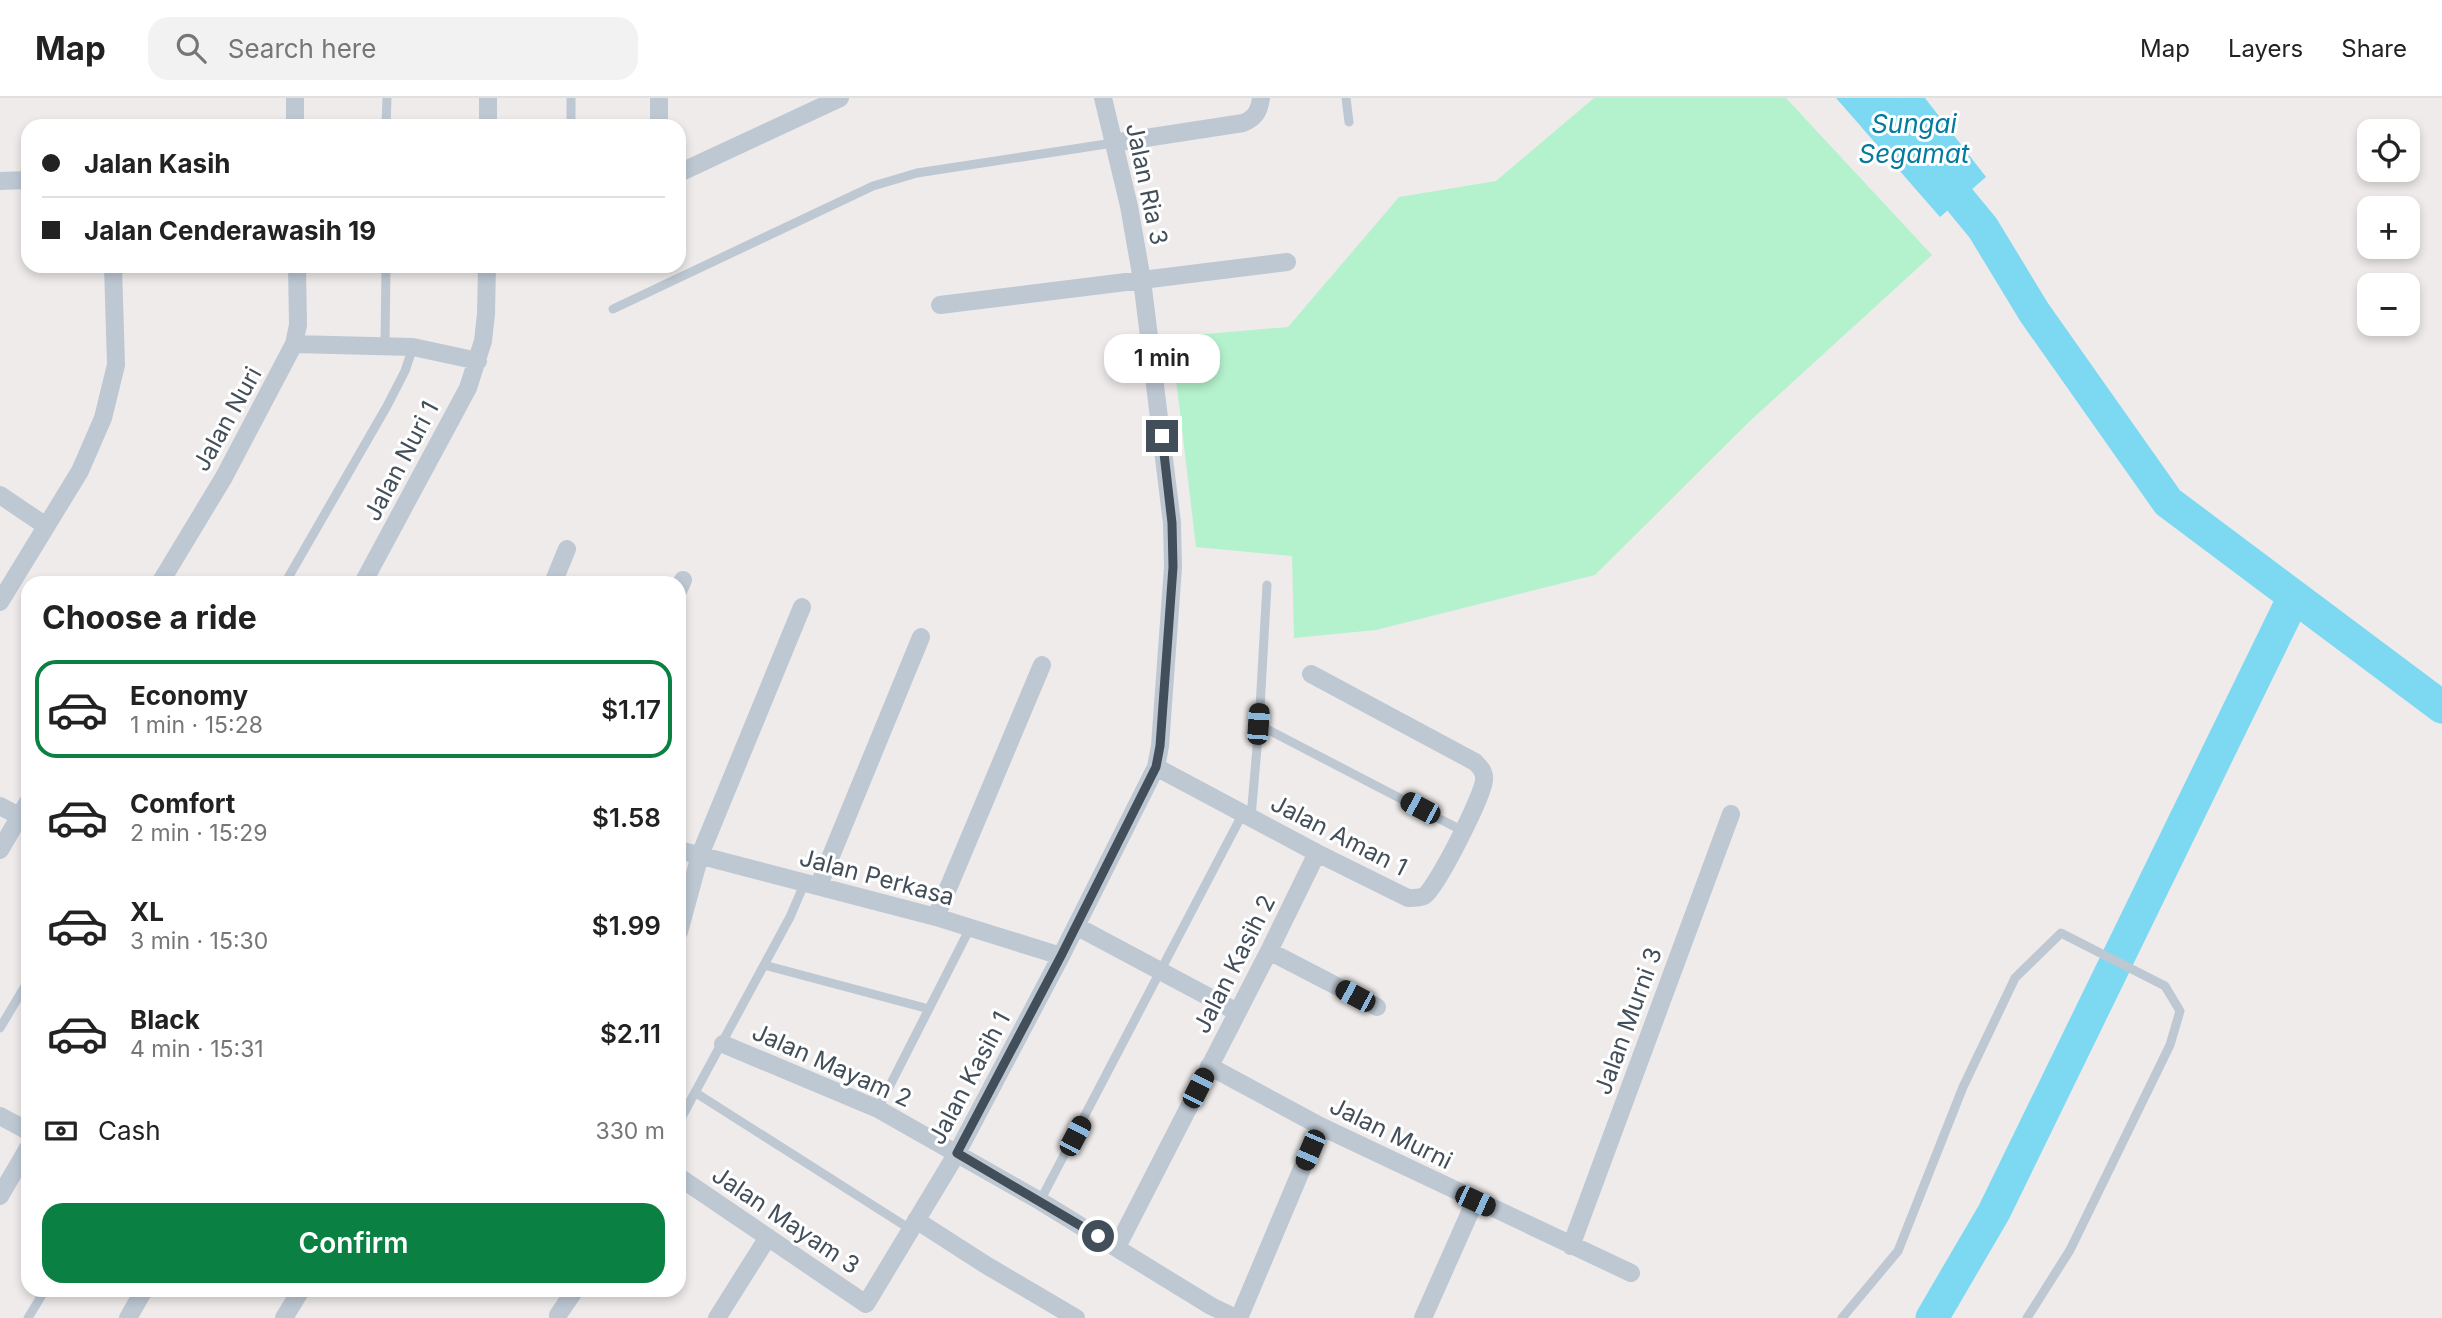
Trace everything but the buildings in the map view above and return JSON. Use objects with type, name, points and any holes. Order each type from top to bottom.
[{"type":"street","points":[[295,98],[295,119]]},
{"type":"street","points":[[488,98],[488,119]]},
{"type":"street","points":[[659,98],[659,119]]},
{"type":"street","points":[[686,169],[819,102],[840,98]]},
{"type":"street","name":"Jalan Ria 3","points":[[1103,98],[1129,206],[1142,280],[1171,511],[1173,567],[1160,746],[1156,767]]},
{"type":"street","points":[[1113,143],[1243,123],[1254,118],[1260,108],[1261,98]]},
{"type":"street","points":[[0,181],[21,180]]},
{"type":"street","points":[[940,305],[1287,262]]},
{"type":"street","points":[[0,603],[89,454],[103,418],[116,365],[113,273]]},
{"type":"street","name":"Jalan Nuri","points":[[164,576],[224,477],[294,344],[298,325],[297,273]]},
{"type":"street","name":"Jalan Nuri 1","points":[[367,576],[468,388],[478,361],[486,314],[487,273]]},
{"type":"street","points":[[294,344],[413,347],[478,361]]},
{"type":"street","points":[[0,495],[46,526]]},
{"type":"street","points":[[556,576],[567,549]]},
{"type":"street","points":[[686,906],[700,855],[802,607]]},
{"type":"street","points":[[812,884],[921,637]]},
{"type":"street","points":[[936,917],[1042,664]]},
{"type":"street","name":"Jalan Aman 1","points":[[1156,767],[1408,898],[1423,897],[1433,887],[1463,831],[1484,781],[1483,771],[1475,762],[1311,674]]},
{"type":"street","name":"Jalan Kasih 1","points":[[866,1304],[957,1153],[1061,956],[1156,767]]},
{"type":"street","points":[[0,806],[21,809]]},
{"type":"street","points":[[0,850],[21,814]]},
{"type":"street","name":"Jalan Murni 3","points":[[1571,1246],[1731,814]]},
{"type":"street","name":"Jalan Perkasa","points":[[686,852],[936,917],[1061,956]]},
{"type":"street","name":"Jalan Kasih 2","points":[[1117,1247],[1317,853]]},
{"type":"street","points":[[1076,926],[1237,1012]]},
{"type":"street","points":[[1269,951],[1377,1007]]},
{"type":"street","name":"Jalan Mayam 2","points":[[723,1044],[878,1108],[1041,1201],[1211,1306],[1238,1318]]},
{"type":"street","name":"Jalan Murni","points":[[1209,1066],[1320,1126],[1631,1273]]},
{"type":"street","points":[[0,1116],[21,1127]]},
{"type":"street","points":[[1238,1318],[1320,1126]]},
{"type":"street","points":[[0,1196],[21,1160]]},
{"type":"street","name":"Jalan Mayam 3","points":[[686,1182],[866,1304]]},
{"type":"street","points":[[1423,1318],[1475,1201]]},
{"type":"street","points":[[913,1225],[1076,1318]]},
{"type":"street","points":[[717,1318],[768,1237]]},
{"type":"street","points":[[128,1318],[140,1297]]},
{"type":"street","points":[[284,1318],[297,1297]]},
{"type":"street","points":[[558,1315],[570,1297]]},
{"type":"lane","points":[[386,119],[387,98]]},
{"type":"lane","points":[[571,98],[571,119]]},
{"type":"lane","points":[[1346,98],[1349,122]]},
{"type":"lane","points":[[613,309],[839,200],[884,182],[917,173],[1113,143]]},
{"type":"lane","points":[[385,345],[386,273]]},
{"type":"lane","points":[[289,576],[387,406],[405,371],[413,347]]},
{"type":"lane","points":[[1041,1201],[1247,815],[1258,724],[1267,585]]},
{"type":"lane","points":[[1258,724],[1463,831]]},
{"type":"lane","points":[[686,1110],[790,917],[812,884]]},
{"type":"lane","points":[[878,1108],[970,928]]},
{"type":"lane","points":[[1842,1318],[1898,1251],[1963,1087],[2015,978],[2061,933],[2165,986],[2180,1011],[2171,1045],[2070,1250],[2027,1318]]},
{"type":"lane","points":[[764,965],[929,1009]]},
{"type":"lane","points":[[0,1028],[21,993]]},
{"type":"lane","points":[[696,1093],[913,1225]]},
{"type":"lane","points":[[28,1318],[41,1297]]},
{"type":"green space","points":[[1594,98],[1786,98],[1932,255],[1751,420],[1595,575],[1376,630],[1294,638],[1292,556],[1196,547],[1171,337],[1288,327],[1399,197],[1496,181]]},
{"type":"water","name":"Sungai Segamat","points":[[1836,98],[1925,98],[1986,177],[1940,217]]},
{"type":"waterway","points":[[1876,98],[1983,228],[2034,312],[2168,502],[2442,707]]},
{"type":"waterway","points":[[1932,1318],[1994,1212],[2294,597]]},
{"type":"route","points":[[1098,1236],[957,1153],[1061,956],[1156,767],[1160,746],[1173,567],[1172,523],[1162,436]]}]
